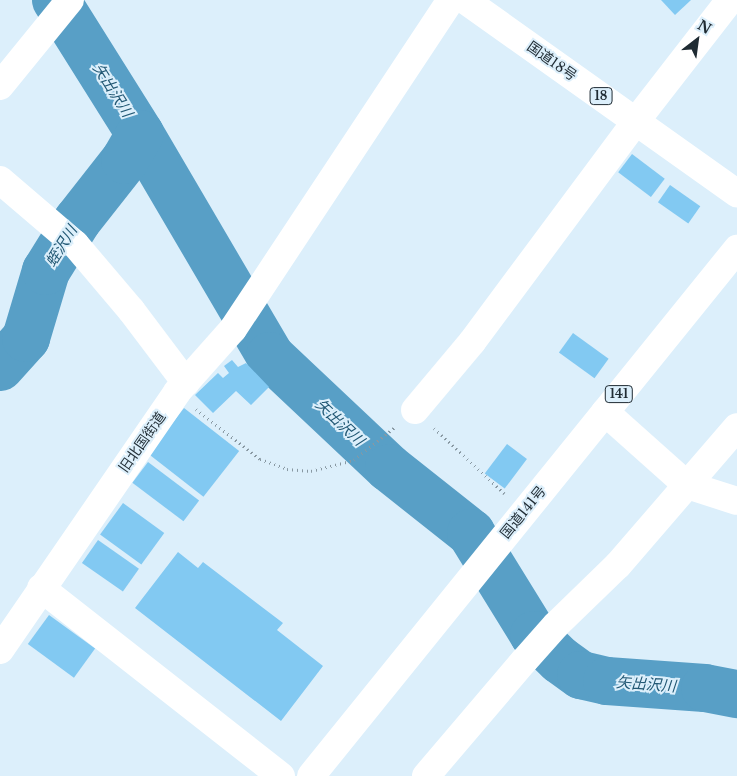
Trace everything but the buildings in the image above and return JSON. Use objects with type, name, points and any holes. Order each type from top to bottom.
[{"type":"main road","points":[[0,86],[46,32],[70,0]]},
{"type":"main road","name":"旧北国街道","points":[[0,650],[41,588],[181,388],[233,329],[451,0]]},
{"type":"main road","name":"国道18号","points":[[465,0],[737,192]]},
{"type":"main road","points":[[415,410],[472,342],[636,121],[730,0]]},
{"type":"main road","points":[[0,180],[67,237],[131,310],[181,388]]},
{"type":"main road","name":"国道141号","points":[[311,776],[737,249]]},
{"type":"main road","points":[[605,412],[687,485],[737,501]]},
{"type":"main road","points":[[430,775],[524,661],[556,625],[618,565],[737,427]]},
{"type":"main road","points":[[41,588],[281,776]]},
{"type":"path","points":[[181,388],[230,437],[260,459],[287,470],[311,471],[354,460],[392,429]]},
{"type":"path","points":[[415,410],[523,512]]},
{"type":"waterway","name":"矢出沢川","points":[[56,0],[140,134],[270,356],[389,468],[471,533],[534,635],[560,660],[581,675],[607,681],[705,688],[737,694]]},
{"type":"waterway","name":"蛭沢川","points":[[0,367],[26,338],[46,271],[77,221],[125,160],[140,134]]}]
